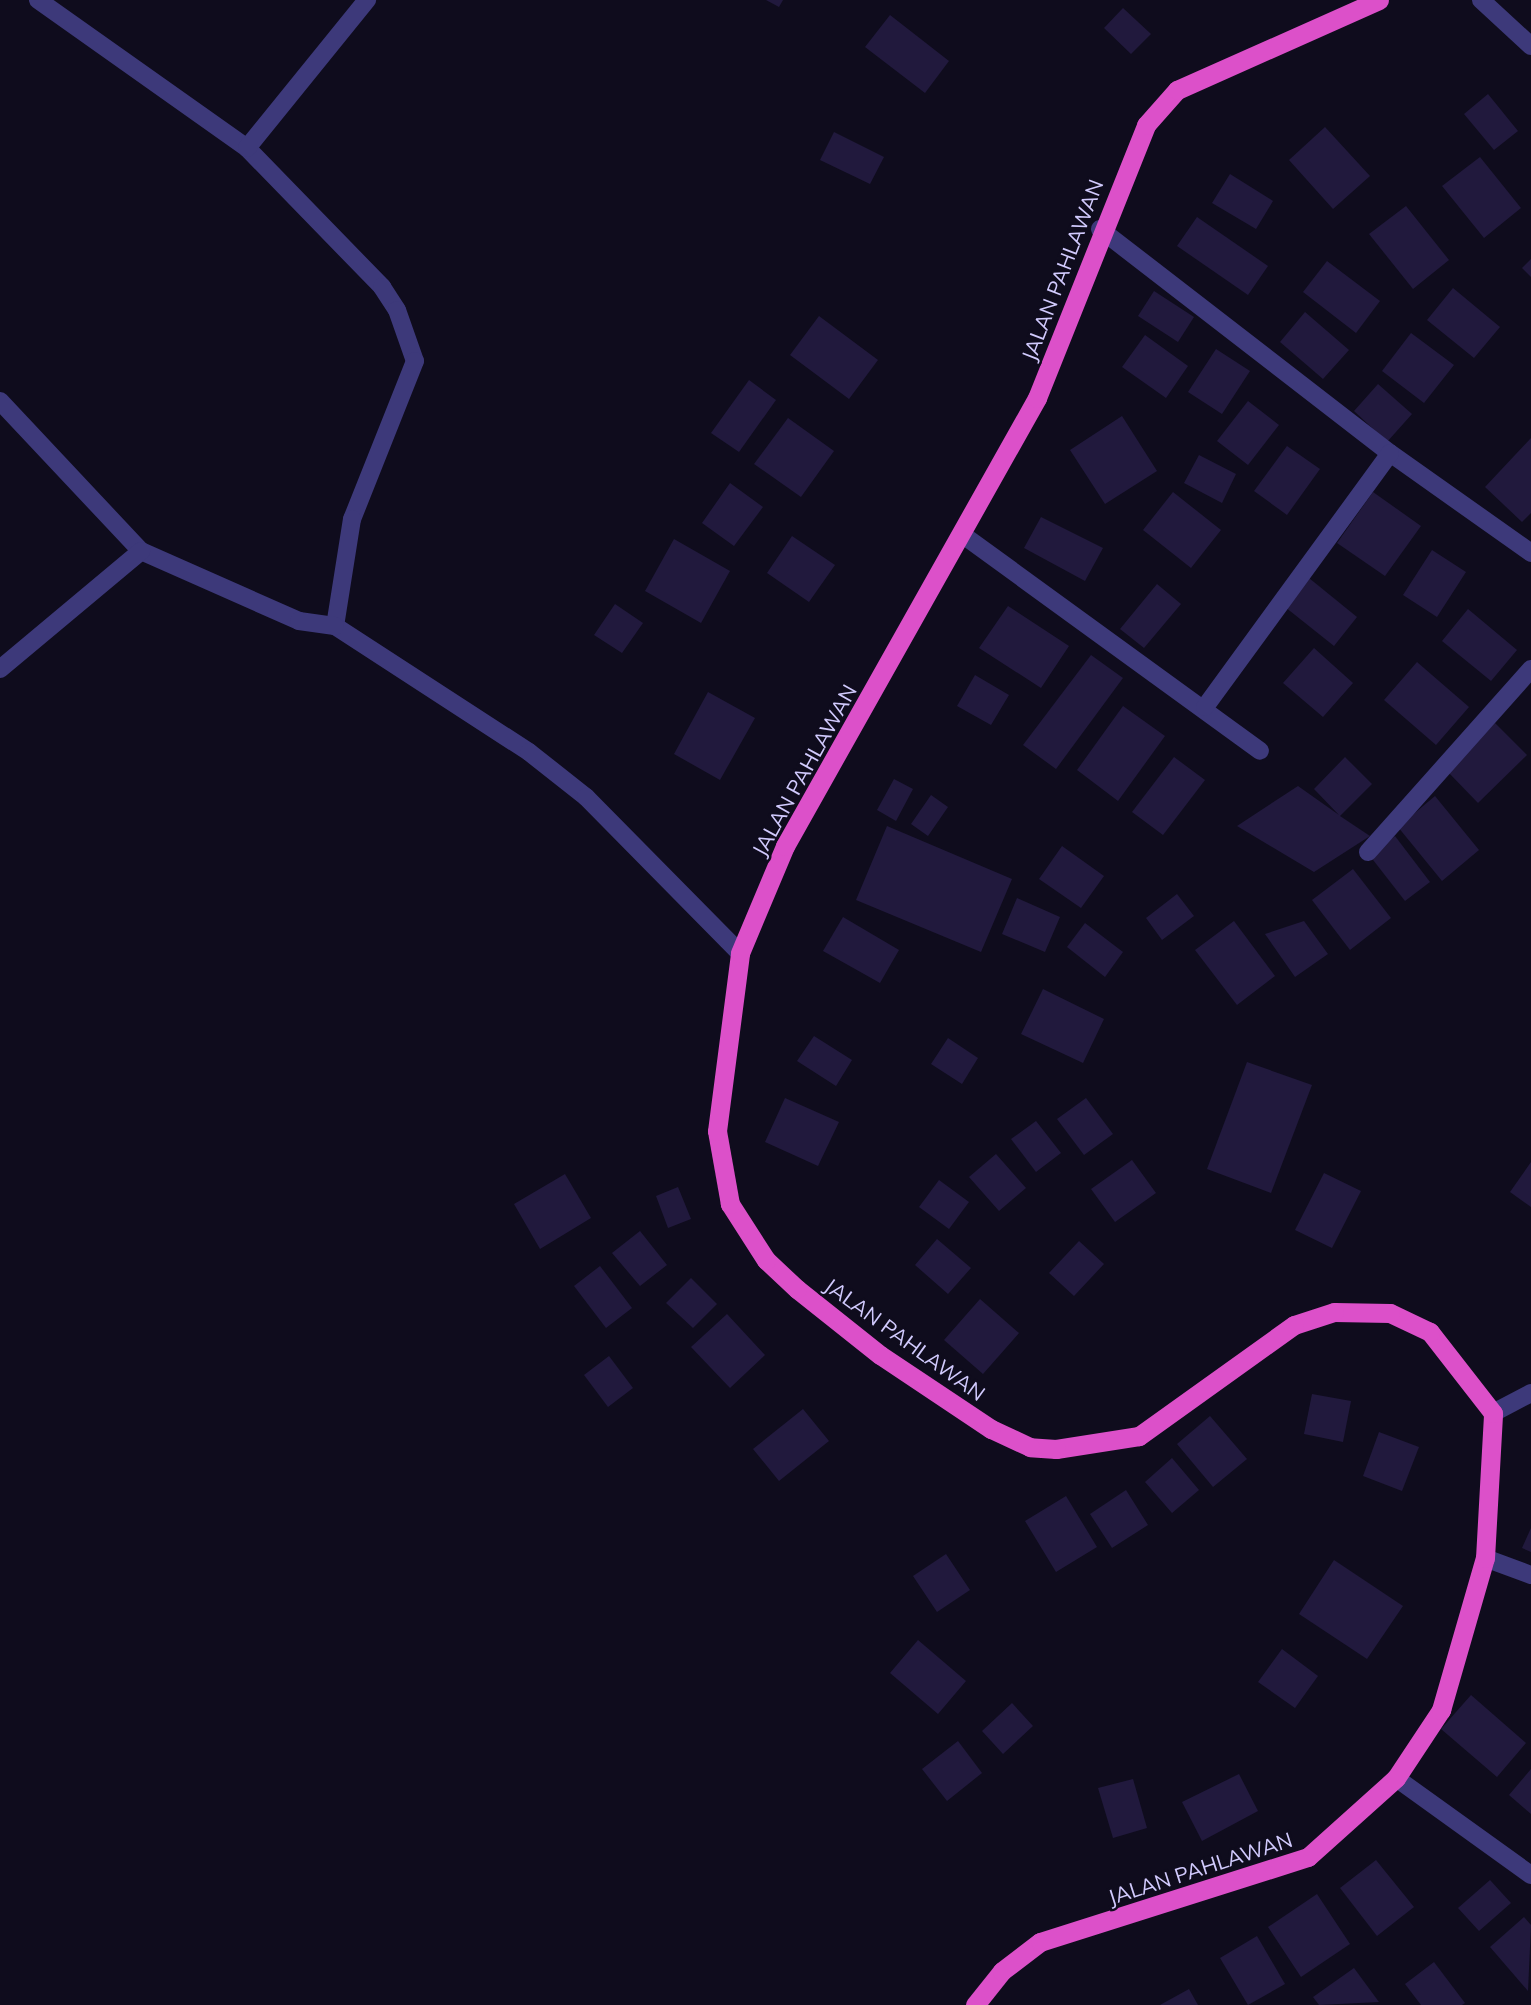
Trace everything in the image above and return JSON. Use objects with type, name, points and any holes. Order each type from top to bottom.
[{"type":"highway","name":"JALAN PAHLAWAN","points":[[975,2005],[1002,1971],[1040,1942],[1308,1857],[1396,1778],[1441,1710],[1485,1558],[1493,1413],[1430,1332],[1390,1313],[1334,1312],[1294,1325],[1139,1436],[1056,1448],[1030,1447],[991,1429],[880,1355],[797,1289],[766,1260],[730,1203],[717,1131],[740,953],[785,846],[963,535],[1037,398],[1100,229],[1146,125],[1163,101],[1379,0]]},
{"type":"street","points":[[38,0],[247,148],[382,286],[415,360],[352,519],[335,626]]},
{"type":"street","points":[[247,148],[367,0]]},
{"type":"street","points":[[1481,0],[1531,46]]},
{"type":"street","points":[[1100,229],[1390,453],[1531,553]]},
{"type":"street","points":[[0,401],[141,551],[299,621],[335,626],[529,751],[586,797],[740,953]]},
{"type":"street","points":[[1205,707],[1390,453]]},
{"type":"street","points":[[963,535],[1205,707],[1260,751]]},
{"type":"street","points":[[0,669],[141,551]]},
{"type":"street","points":[[1368,852],[1531,669]]},
{"type":"street","points":[[1493,1413],[1531,1394]]},
{"type":"street","points":[[1485,1558],[1531,1575]]},
{"type":"street","points":[[1396,1778],[1531,1875]]},
{"type":"building","points":[[766,0],[783,0],[779,7]]},
{"type":"building","points":[[1123,8],[1151,34],[1131,54],[1104,28]]},
{"type":"building","points":[[890,15],[949,61],[925,93],[865,47]]},
{"type":"building","points":[[1488,94],[1518,131],[1494,150],[1464,114]]},
{"type":"building","points":[[1325,127],[1370,176],[1333,209],[1289,160]]},
{"type":"building","points":[[834,132],[884,157],[870,184],[820,160]]},
{"type":"building","points":[[1480,157],[1521,208],[1484,238],[1442,186]]},
{"type":"building","points":[[1230,174],[1273,201],[1256,229],[1212,203]]},
{"type":"building","points":[[1406,206],[1449,260],[1413,289],[1369,234]]},
{"type":"building","points":[[1197,217],[1268,266],[1248,295],[1177,246]]},
{"type":"building","points":[[1531,259],[1531,277],[1522,268]]},
{"type":"building","points":[[1327,261],[1380,301],[1356,333],[1303,292]]},
{"type":"building","points":[[1453,288],[1500,327],[1474,358],[1427,320]]},
{"type":"building","points":[[1154,291],[1194,317],[1178,342],[1138,316]]},
{"type":"building","points":[[1305,312],[1349,350],[1323,379],[1280,342]]},
{"type":"building","points":[[819,316],[878,360],[849,399],[790,355]]},
{"type":"building","points":[[1411,333],[1454,365],[1424,403],[1382,371]]},
{"type":"building","points":[[1145,335],[1188,366],[1166,398],[1122,367]]},
{"type":"building","points":[[1216,349],[1250,371],[1222,414],[1188,392]]},
{"type":"building","points":[[749,380],[776,400],[739,452],[711,433]]},
{"type":"building","points":[[1378,384],[1412,414],[1387,442],[1354,411]]},
{"type":"building","points":[[1248,401],[1279,425],[1248,465],[1217,441]]},
{"type":"building","points":[[1122,416],[1157,471],[1105,504],[1070,450]]},
{"type":"building","points":[[788,418],[834,451],[801,497],[754,464]]},
{"type":"building","points":[[1531,438],[1531,513],[1522,522],[1485,487]]},
{"type":"building","points":[[1287,446],[1320,469],[1287,515],[1254,491]]},
{"type":"building","points":[[1199,455],[1236,474],[1222,503],[1184,483]]},
{"type":"building","points":[[730,483],[763,507],[734,546],[702,523]]},
{"type":"building","points":[[1173,492],[1221,530],[1191,568],[1143,530]]},
{"type":"building","points":[[1373,492],[1421,526],[1385,576],[1337,543]]},
{"type":"building","points":[[1041,517],[1103,548],[1085,581],[1024,548]]},
{"type":"building","points":[[792,536],[835,565],[809,602],[767,573]]},
{"type":"building","points":[[674,539],[730,571],[701,623],[645,591]]},
{"type":"building","points":[[1432,550],[1466,572],[1437,617],[1403,595]]},
{"type":"building","points":[[1309,578],[1357,617],[1334,646],[1285,607]]},
{"type":"building","points":[[1157,584],[1181,604],[1144,648],[1120,629]]},
{"type":"building","points":[[615,604],[643,623],[622,653],[594,635]]},
{"type":"building","points":[[1008,606],[1069,646],[1041,688],[979,648]]},
{"type":"building","points":[[1468,609],[1517,650],[1491,681],[1442,641]]},
{"type":"building","points":[[1314,648],[1353,683],[1323,717],[1283,683]]},
{"type":"building","points":[[1091,655],[1123,678],[1056,769],[1023,745]]},
{"type":"building","points":[[1417,662],[1469,707],[1436,745],[1384,700]]},
{"type":"building","points":[[975,675],[1009,695],[991,725],[957,706]]},
{"type":"building","points":[[708,692],[755,718],[720,780],[674,754]]},
{"type":"building","points":[[1123,706],[1165,736],[1118,801],[1077,770]]},
{"type":"building","points":[[1495,723],[1527,755],[1478,803],[1447,771]]},
{"type":"building","points":[[1174,757],[1205,780],[1163,835],[1132,812]]},
{"type":"building","points":[[1345,757],[1372,784],[1340,816],[1370,836],[1314,872],[1237,826],[1298,786],[1339,815],[1314,789]]},
{"type":"building","points":[[894,779],[913,789],[896,821],[877,810]]},
{"type":"building","points":[[931,795],[948,807],[928,836],[911,824]]},
{"type":"building","points":[[1435,796],[1479,850],[1442,881],[1398,827]]},
{"type":"building","points":[[887,826],[1012,879],[981,952],[856,900]]},
{"type":"building","points":[[1395,836],[1430,882],[1405,901],[1370,856]]},
{"type":"building","points":[[1062,846],[1104,876],[1081,908],[1039,879]]},
{"type":"building","points":[[1353,869],[1391,918],[1350,950],[1312,900]]},
{"type":"building","points":[[1177,894],[1194,916],[1162,940],[1146,918]]},
{"type":"building","points":[[1017,898],[1060,917],[1045,952],[1002,934]]},
{"type":"building","points":[[843,917],[899,950],[880,983],[823,951]]},
{"type":"building","points":[[1234,921],[1275,976],[1237,1005],[1195,950]]},
{"type":"building","points":[[1304,921],[1328,954],[1295,977],[1265,934]]},
{"type":"building","points":[[1085,923],[1123,952],[1105,977],[1067,947]]},
{"type":"building","points":[[1043,989],[1104,1019],[1083,1063],[1021,1034]]},
{"type":"building","points":[[814,1036],[852,1060],[836,1086],[797,1061]]},
{"type":"building","points":[[948,1038],[978,1058],[962,1084],[931,1064]]},
{"type":"building","points":[[1247,1062],[1312,1085],[1271,1193],[1207,1169]]},
{"type":"building","points":[[785,1098],[839,1122],[818,1166],[765,1142]]},
{"type":"building","points":[[1086,1098],[1113,1134],[1084,1155],[1057,1119]]},
{"type":"building","points":[[1036,1121],[1061,1153],[1036,1172],[1011,1139]]},
{"type":"building","points":[[996,1154],[1026,1188],[999,1211],[969,1177]]},
{"type":"building","points":[[1132,1160],[1156,1193],[1115,1222],[1091,1189]]},
{"type":"building","points":[[1531,1162],[1531,1207],[1510,1192]]},
{"type":"building","points":[[1324,1173],[1361,1191],[1332,1248],[1295,1230]]},
{"type":"building","points":[[565,1174],[591,1218],[540,1249],[514,1204]]},
{"type":"building","points":[[939,1180],[969,1202],[949,1229],[919,1207]]},
{"type":"building","points":[[678,1187],[691,1219],[668,1228],[656,1196]]},
{"type":"building","points":[[640,1231],[667,1265],[640,1286],[612,1253]]},
{"type":"building","points":[[937,1239],[971,1268],[948,1294],[915,1265]]},
{"type":"building","points":[[1079,1241],[1104,1264],[1074,1296],[1049,1273]]},
{"type":"building","points":[[600,1266],[632,1308],[606,1328],[574,1286]]},
{"type":"building","points":[[691,1278],[717,1304],[693,1328],[666,1303]]},
{"type":"building","points":[[980,1299],[1019,1333],[983,1374],[944,1340]]},
{"type":"building","points":[[727,1314],[765,1355],[730,1388],[691,1347]]},
{"type":"building","points":[[609,1356],[633,1388],[608,1407],[584,1375]]},
{"type":"building","points":[[1312,1394],[1351,1401],[1343,1442],[1304,1434]]},
{"type":"building","points":[[803,1409],[829,1441],[779,1481],[753,1449]]},
{"type":"building","points":[[1210,1416],[1247,1459],[1213,1487],[1177,1444]]},
{"type":"building","points":[[1379,1432],[1419,1447],[1402,1491],[1363,1476]]},
{"type":"building","points":[[1172,1458],[1199,1490],[1172,1513],[1145,1482]]},
{"type":"building","points":[[1126,1490],[1148,1525],[1112,1548],[1090,1514]]},
{"type":"building","points":[[1066,1496],[1097,1547],[1056,1572],[1025,1521]]},
{"type":"building","points":[[1531,1528],[1531,1552],[1522,1548]]},
{"type":"building","points":[[946,1554],[970,1590],[937,1612],[913,1576]]},
{"type":"building","points":[[1334,1560],[1403,1606],[1367,1659],[1299,1614]]},
{"type":"building","points":[[918,1640],[966,1681],[938,1714],[890,1673]]},
{"type":"building","points":[[1282,1649],[1318,1676],[1295,1708],[1258,1682]]},
{"type":"building","points":[[1471,1695],[1526,1743],[1497,1777],[1441,1729]]},
{"type":"building","points":[[1012,1703],[1033,1726],[1003,1754],[982,1731]]},
{"type":"building","points":[[958,1741],[982,1773],[947,1801],[922,1769]]},
{"type":"building","points":[[1531,1769],[1531,1814],[1509,1795]]},
{"type":"building","points":[[1239,1774],[1258,1811],[1202,1841],[1182,1802]]},
{"type":"building","points":[[1133,1779],[1147,1828],[1113,1838],[1098,1788]]},
{"type":"building","points":[[1376,1860],[1414,1907],[1377,1936],[1340,1888]]},
{"type":"building","points":[[1490,1880],[1511,1903],[1479,1931],[1458,1908]]},
{"type":"building","points":[[1317,1894],[1350,1944],[1301,1977],[1268,1927]]},
{"type":"building","points":[[1524,1917],[1531,1925],[1528,1991],[1490,1947]]},
{"type":"building","points":[[1257,1936],[1285,1984],[1248,2005],[1220,1958]]},
{"type":"building","points":[[1434,1962],[1465,2003],[1421,2005],[1405,1984]]},
{"type":"building","points":[[1354,1968],[1379,2002],[1319,2005],[1313,1997]]},
{"type":"building","points":[[1189,1989],[1198,2005],[1160,2005]]}]
